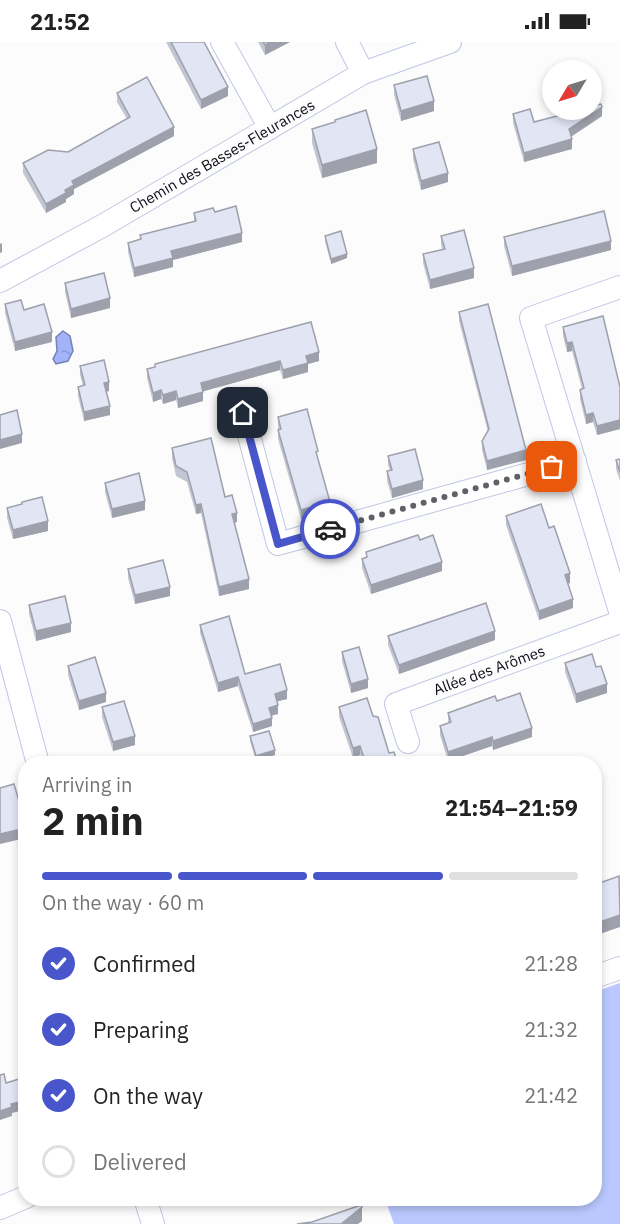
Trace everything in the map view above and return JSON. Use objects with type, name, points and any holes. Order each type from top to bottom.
[{"type":"street","points":[[222,42],[270,128]]},
{"type":"street","points":[[347,42],[363,74]]},
{"type":"street","name":"Chemin des Basses-Fleurances","points":[[0,281],[104,225],[363,74],[450,42]]},
{"type":"street","points":[[620,287],[531,318],[620,611]]},
{"type":"street","points":[[243,413],[278,544],[575,461]]},
{"type":"street","points":[[0,621],[36,756]]},
{"type":"street","name":"Allée des Arômes","points":[[408,742],[396,704],[620,622]]},
{"type":"street","points":[[602,974],[620,968]]},
{"type":"street","points":[[0,1208],[18,1200]]},
{"type":"street","points":[[147,1206],[153,1224]]},
{"type":"shaded area","points":[[620,983],[620,1224],[394,1224],[388,1206],[602,1206],[602,989]]},
{"type":"water","points":[[63,331],[70,336],[73,351],[68,361],[56,364],[53,359],[57,351],[56,337]]},
{"type":"building","points":[[171,42],[204,42],[228,87],[201,100]]},
{"type":"building","points":[[427,76],[434,101],[401,111],[394,85]]},
{"type":"building","points":[[147,77],[174,127],[72,181],[74,185],[65,190],[66,193],[46,204],[23,163],[48,150],[68,152],[130,117],[117,93]]},
{"type":"building","points":[[530,109],[534,122],[582,120],[569,129],[572,139],[524,153],[513,114]]},
{"type":"building","points":[[366,110],[377,149],[322,165],[312,129]]},
{"type":"building","points":[[439,142],[448,173],[421,181],[413,149]]},
{"type":"building","points":[[236,206],[242,233],[171,251],[173,258],[134,268],[128,243],[141,239],[140,235],[196,221],[194,213],[213,208],[215,212]]},
{"type":"building","points":[[604,211],[611,241],[512,266],[504,237]]},
{"type":"building","points":[[464,230],[474,268],[430,280],[423,254],[445,249],[441,236]]},
{"type":"building","points":[[341,231],[347,254],[331,259],[325,236]]},
{"type":"building","points":[[104,273],[110,298],[71,309],[65,283]]},
{"type":"building","points":[[21,300],[24,310],[44,304],[52,332],[15,342],[5,304]]},
{"type":"building","points":[[488,304],[526,450],[487,461],[482,441],[489,429],[459,312]]},
{"type":"building","points":[[603,316],[620,387],[620,420],[597,426],[593,413],[586,415],[580,390],[584,388],[572,342],[567,343],[563,327]]},
{"type":"building","points":[[311,322],[319,352],[306,356],[308,363],[283,370],[280,361],[201,383],[203,392],[178,399],[176,391],[163,395],[161,390],[153,393],[147,369],[155,367],[155,364]]},
{"type":"building","points":[[104,360],[109,382],[104,383],[110,406],[84,412],[78,387],[85,385],[80,366]]},
{"type":"building","points":[[307,409],[330,502],[301,510],[278,430],[281,429],[278,417]]},
{"type":"building","points":[[17,410],[22,434],[0,440],[0,415]]},
{"type":"building","points":[[211,438],[225,497],[232,495],[237,513],[232,514],[249,579],[219,587],[201,504],[196,505],[187,472],[176,466],[172,448]]},
{"type":"building","points":[[415,449],[423,480],[392,489],[387,471],[392,470],[388,456]]},
{"type":"building","points":[[620,459],[620,472],[616,460]]},
{"type":"building","points":[[139,473],[145,501],[112,509],[105,483]]},
{"type":"building","points":[[42,497],[48,521],[13,530],[7,508]]},
{"type":"building","points":[[541,504],[549,528],[554,526],[570,573],[565,575],[573,599],[539,611],[506,516]]},
{"type":"building","points":[[418,535],[420,540],[433,535],[442,562],[371,585],[362,559],[367,557],[366,552]]},
{"type":"building","points":[[163,560],[170,587],[135,595],[128,569]]},
{"type":"building","points":[[65,596],[71,623],[36,631],[29,605]]},
{"type":"building","points":[[486,603],[495,631],[399,665],[388,636]]},
{"type":"building","points":[[229,616],[245,674],[280,664],[287,690],[275,694],[278,705],[269,708],[272,718],[253,724],[238,677],[218,683],[200,625]]},
{"type":"building","points":[[359,647],[368,679],[351,684],[342,652]]},
{"type":"building","points":[[592,654],[596,667],[601,666],[607,684],[576,694],[565,663]]},
{"type":"building","points":[[95,657],[106,693],[79,701],[68,666]]},
{"type":"building","points":[[520,693],[532,728],[493,741],[492,737],[448,752],[440,726],[451,722],[448,713],[495,696],[497,701]]},
{"type":"building","points":[[367,698],[373,716],[378,717],[389,753],[394,752],[395,756],[363,756],[360,746],[353,748],[339,707]]},
{"type":"building","points":[[124,701],[135,736],[113,742],[102,707]]},
{"type":"building","points":[[269,731],[275,750],[256,756],[250,736]]},
{"type":"building","points":[[14,784],[18,798],[18,830],[0,834],[0,788]]},
{"type":"building","points":[[619,876],[620,915],[602,921],[602,882]]},
{"type":"building","points":[[4,1074],[6,1083],[18,1079],[18,1102],[0,1111],[0,1075]]},
{"type":"building","points":[[358,1206],[362,1207],[341,1224],[297,1224],[312,1222]]},
{"type":"way so far","points":[[330,529],[552,467]]},
{"type":"route","points":[[243,413],[278,544],[330,529]]}]
